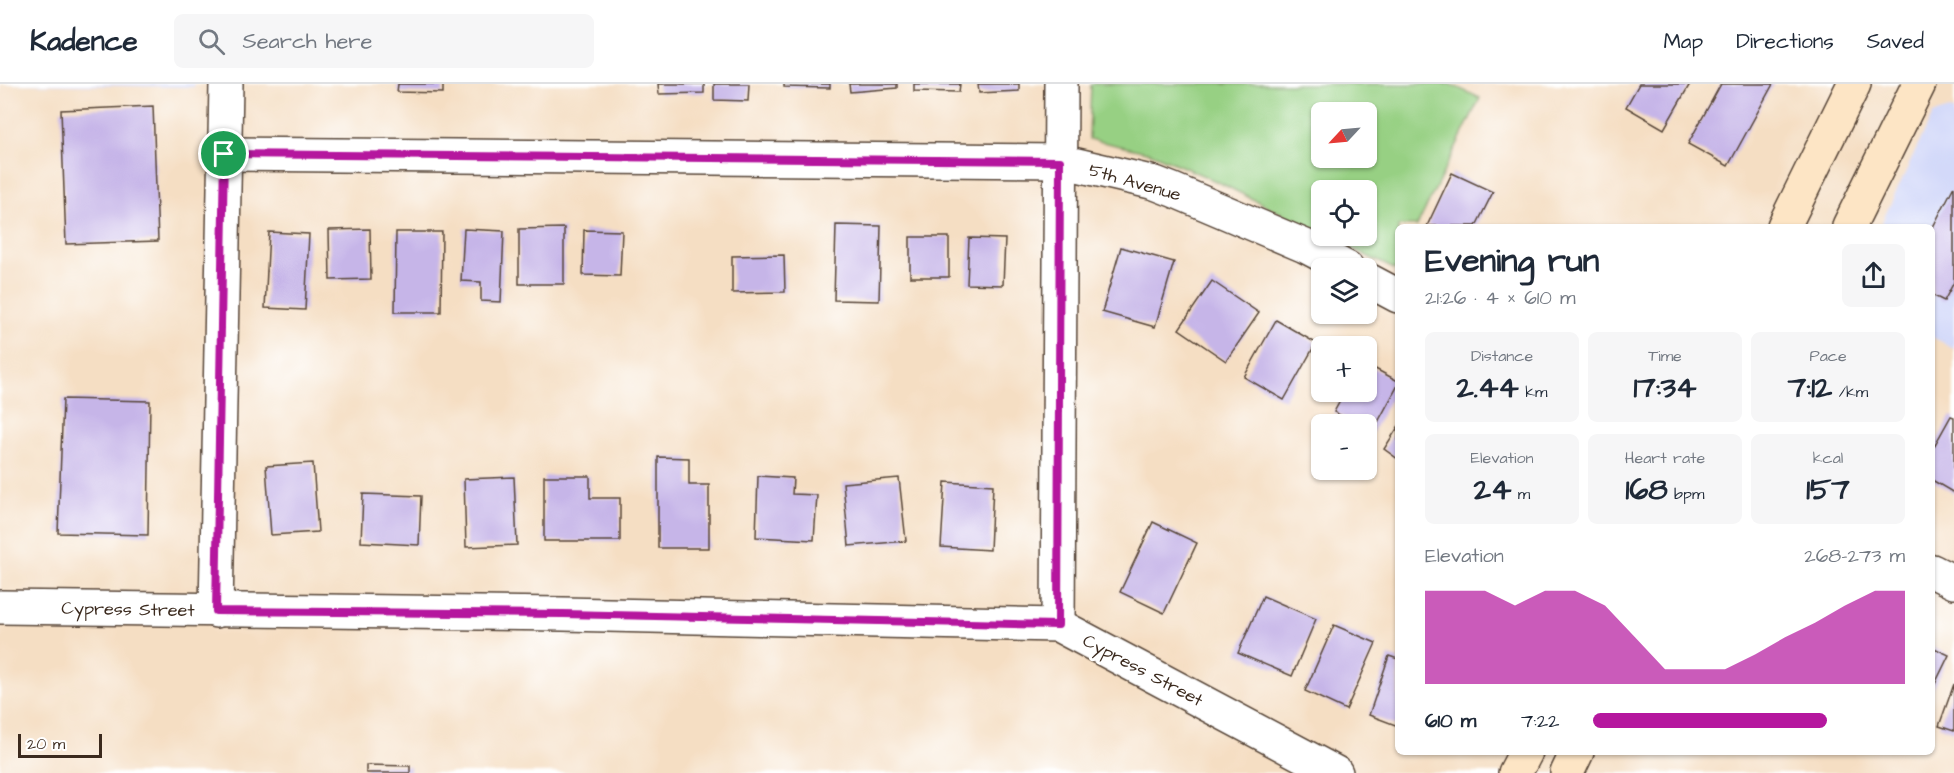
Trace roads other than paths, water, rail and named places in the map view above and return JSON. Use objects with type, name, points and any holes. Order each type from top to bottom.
[{"type":"main road","points":[[1785,224],[1854,84]]},
{"type":"main road","points":[[1850,224],[1919,84]]},
{"type":"main road","points":[[1515,773],[1524,755]]},
{"type":"main road","points":[[1567,773],[1576,755]]},
{"type":"street","points":[[216,611],[226,84]]},
{"type":"street","points":[[1058,625],[1061,84]]},
{"type":"street","name":"5th Avenue","points":[[224,154],[1060,161],[1155,183],[1305,246],[1328,258]]},
{"type":"street","points":[[1377,285],[1395,294]]},
{"type":"street","points":[[1935,572],[1954,582]]},
{"type":"street","name":"Cypress Street","points":[[0,607],[563,614],[1058,625],[1336,773]]}]
